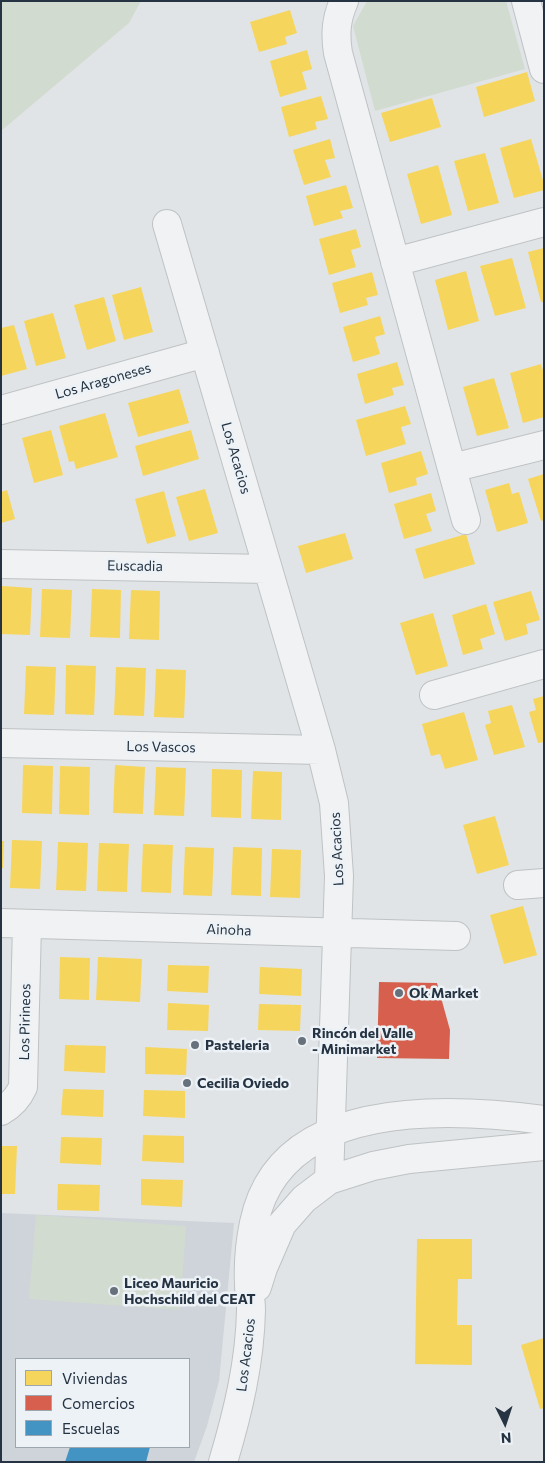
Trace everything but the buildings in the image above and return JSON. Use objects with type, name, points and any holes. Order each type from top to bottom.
[{"type":"street","points":[[344,1],[336,26],[338,53],[466,520]]},
{"type":"street","points":[[534,16],[544,69]]},
{"type":"street","points":[[395,262],[544,222]]},
{"type":"street","name":"Los Acacios","points":[[167,224],[321,750],[334,803],[338,837],[339,876],[329,1133],[304,1146],[290,1158],[278,1171],[259,1204],[254,1223],[249,1260],[251,1308],[247,1357],[242,1390],[223,1462]]},
{"type":"street","name":"Los Aragoneses","points":[[1,410],[205,352]]},
{"type":"street","points":[[452,468],[544,445]]},
{"type":"street","name":"Euscadia","points":[[1,564],[268,569]]},
{"type":"street","points":[[434,695],[544,664]]},
{"type":"street","name":"Los Vascos","points":[[1,743],[321,750]]},
{"type":"street","name":"Ainoha","points":[[14,924],[456,936]]},
{"type":"street","name":"Los Pirineos","points":[[1,1111],[12,1104],[23,1086],[14,924]]},
{"type":"street","points":[[452,1114],[456,1154]]},
{"type":"street","points":[[329,1180],[329,1133],[353,1124],[393,1115],[485,1114],[544,1120]]},
{"type":"street","points":[[251,1308],[262,1268],[282,1224],[304,1198],[329,1180],[373,1166],[409,1159],[544,1146]]},
{"type":"shaded area","points":[[1,1],[141,1],[129,23],[1,131]]},
{"type":"shaded area","points":[[367,1],[506,1],[525,69],[375,111],[353,26]]},
{"type":"shaded area","name":"Liceo Mauricio Hochschild del CEAT","points":[[1,1213],[234,1223],[219,1381],[207,1426],[194,1462],[1,1462]]},
{"type":"shaded area","points":[[36,1215],[186,1226],[180,1310],[29,1299]]},
{"type":"place","name":"Ok Market","points":[[399,993]]},
{"type":"place","name":"Rincón del Valle - Minimarket","points":[[302,1041]]},
{"type":"place","name":"Pasteleria","points":[[195,1045]]},
{"type":"place","name":"Cecilia Oviedo","points":[[187,1083]]},
{"type":"place","name":"Liceo Mauricio Hochschild del CEAT","points":[[114,1291]]}]
